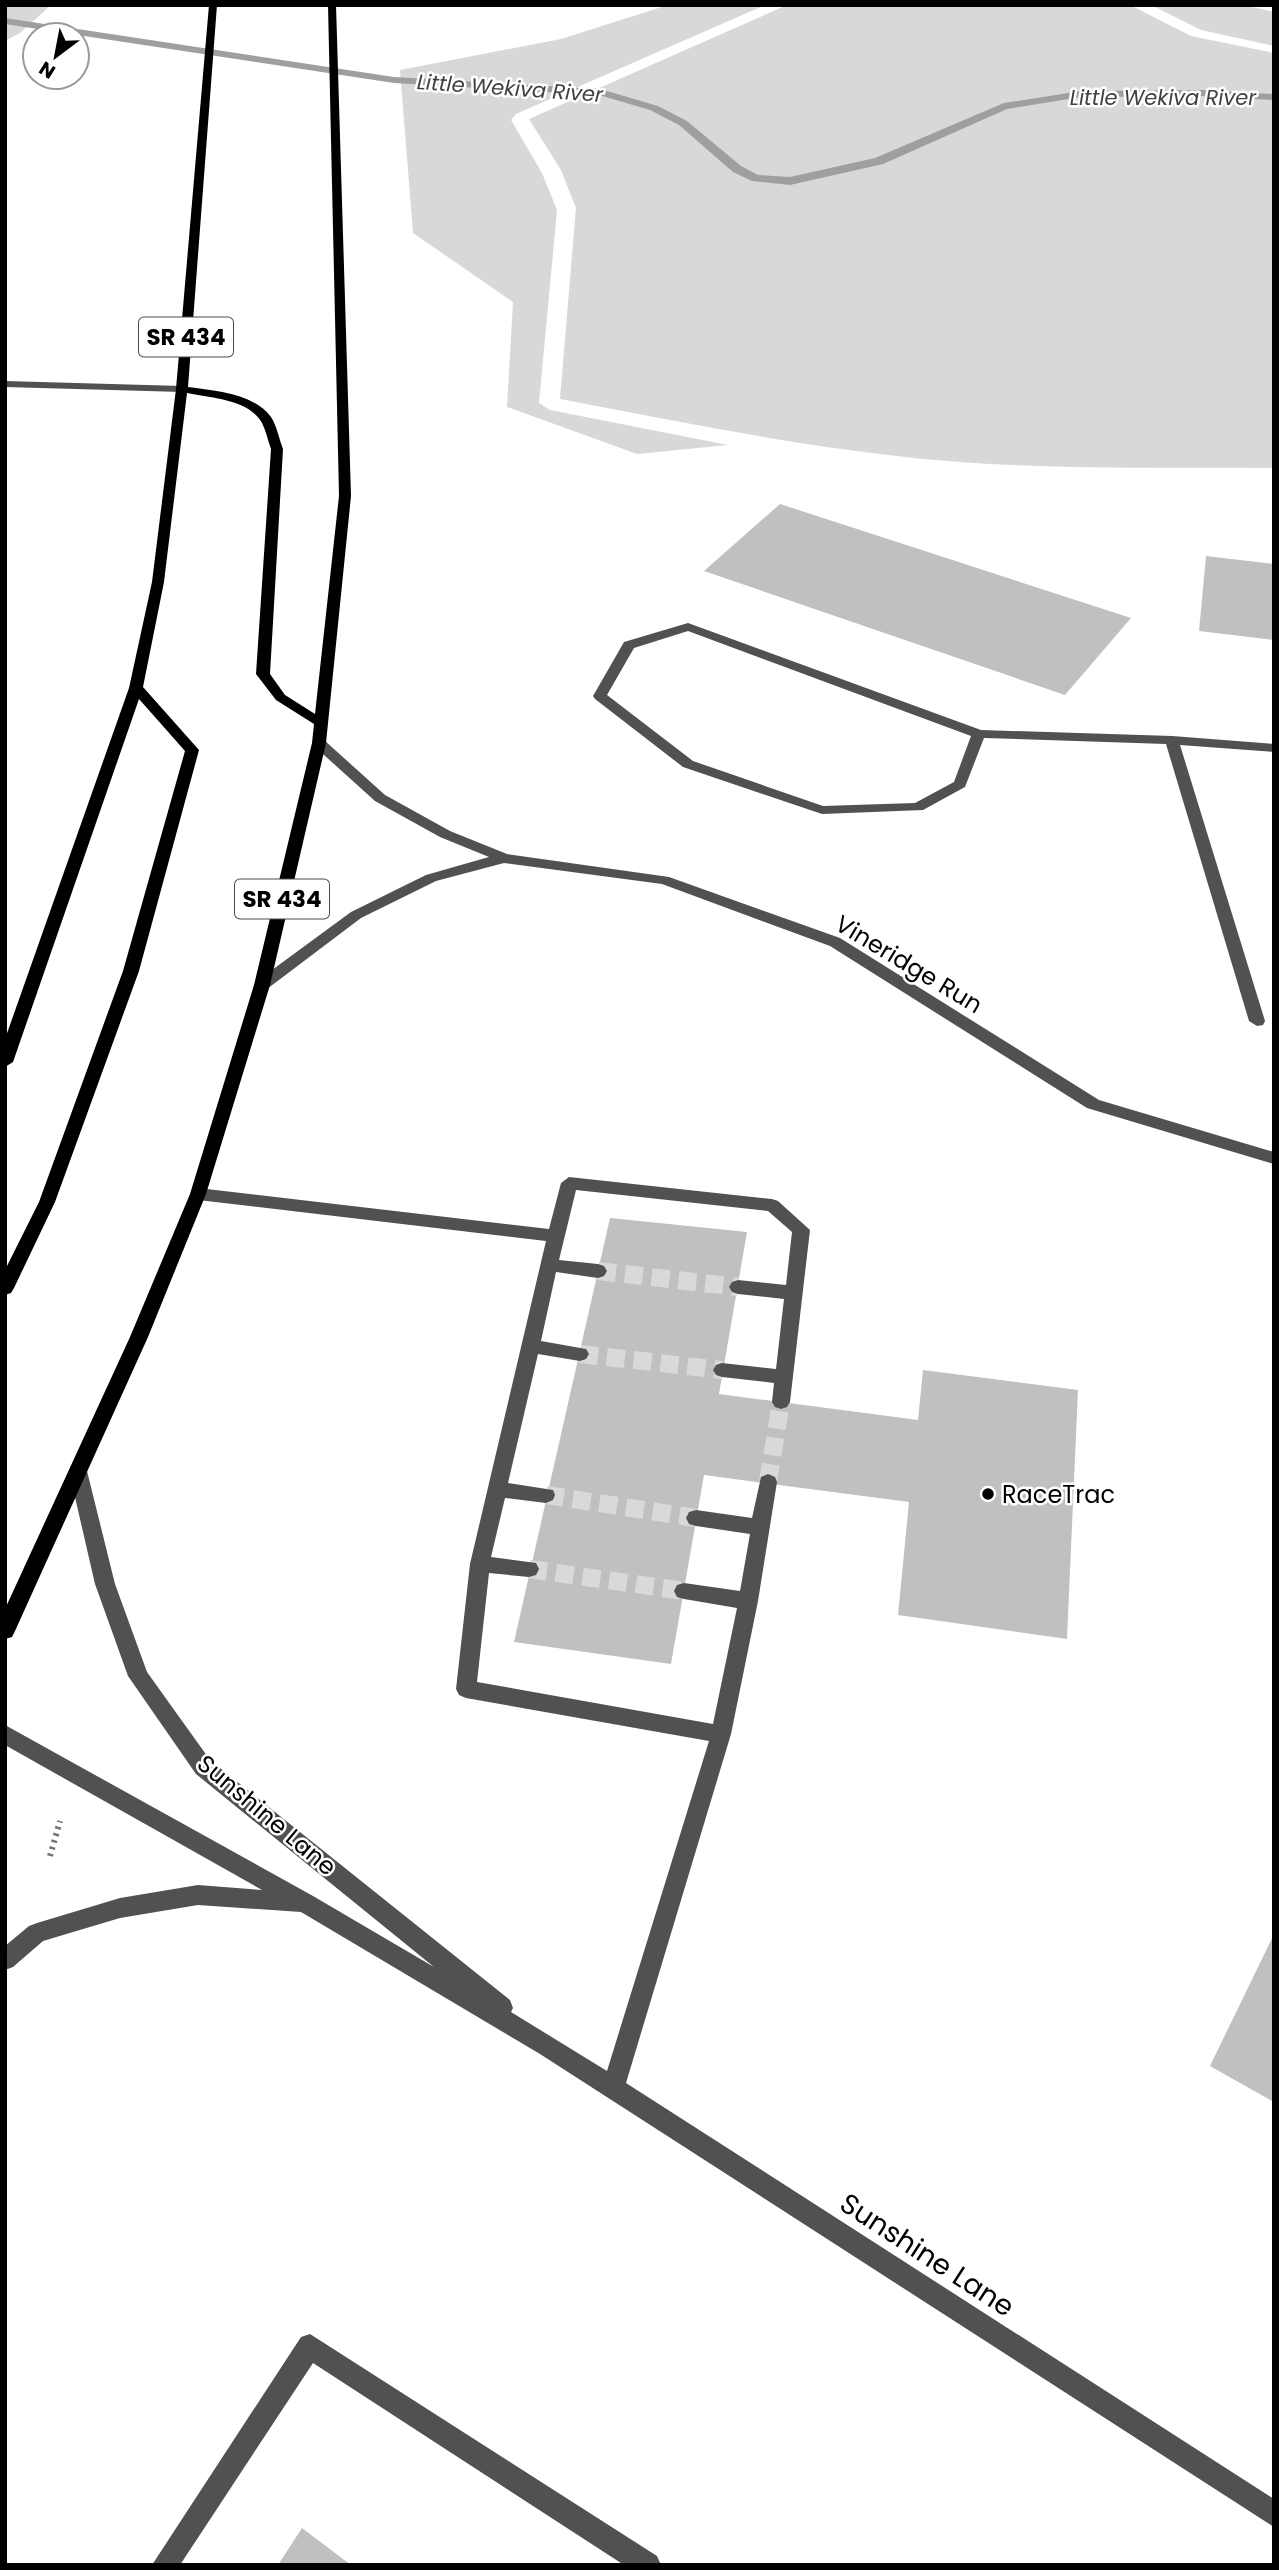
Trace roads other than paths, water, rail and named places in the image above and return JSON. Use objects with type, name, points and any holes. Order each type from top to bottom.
[{"type":"main road","name":"SR 434","points":[[5,1631],[139,1337],[198,1194],[262,985],[318,743],[345,496],[332,5]]},
{"type":"main road","name":"SR 434","points":[[5,1062],[136,688],[158,582],[182,389],[213,8]]},
{"type":"main road","points":[[182,389],[232,398],[266,419],[277,449],[263,674],[271,691],[293,709],[321,722]]},
{"type":"main road","points":[[5,1288],[47,1202],[131,971],[192,750],[136,688]]},
{"type":"street","points":[[5,384],[182,389]]},
{"type":"street","points":[[979,734],[960,784],[918,807],[822,810],[688,764],[600,696],[629,645],[688,628],[979,734],[1172,740],[1274,748]]},
{"type":"street","points":[[1172,740],[1257,1021]]},
{"type":"street","name":"Vineridge Run","points":[[318,743],[380,798],[445,834],[504,858],[664,880],[835,942],[1093,1104],[1274,1158]]},
{"type":"street","name":"Vineridge Run","points":[[262,985],[356,915],[431,878],[504,858]]},
{"type":"street","points":[[721,1734],[466,1689],[480,1564],[569,1182],[772,1205],[801,1230],[782,1402]]},
{"type":"street","points":[[198,1194],[556,1236]]},
{"type":"street","points":[[551,1265],[598,1271]]},
{"type":"street","points":[[738,1287],[794,1293]]},
{"type":"street","points":[[531,1346],[580,1354]]},
{"type":"street","points":[[722,1370],[785,1377]]},
{"type":"street","name":"Sunshine Lane","points":[[78,1471],[105,1584],[138,1676],[203,1767],[548,2046]]},
{"type":"street","points":[[613,2088],[721,1734],[748,1601],[758,1527],[768,1482]]},
{"type":"street","points":[[498,1489],[546,1495]]},
{"type":"street","points":[[696,1518],[758,1527]]},
{"type":"street","points":[[480,1564],[529,1569]]},
{"type":"street","points":[[684,1591],[748,1601]]},
{"type":"street","name":"Sunshine Lane","points":[[5,1734],[305,1903],[548,2046],[1274,2514]]},
{"type":"street","points":[[5,1960],[37,1933],[120,1908],[198,1895],[305,1903]]},
{"type":"street","points":[[165,2565],[310,2346],[648,2565]]},
{"type":"waterway","name":"Little Wekiva River","points":[[5,21],[394,80],[600,92],[654,108],[683,123],[737,169],[756,178],[790,181],[879,161],[1004,106],[1081,94],[1202,93],[1274,97]]},
{"type":"tunnel","points":[[598,1271],[738,1287]]},
{"type":"tunnel","points":[[580,1354],[722,1370]]},
{"type":"tunnel","points":[[768,1482],[781,1402]]},
{"type":"tunnel","points":[[546,1495],[696,1518]]},
{"type":"tunnel","points":[[529,1569],[684,1591]]},
{"type":"place","name":"RaceTrac","points":[[988,1494]]}]
